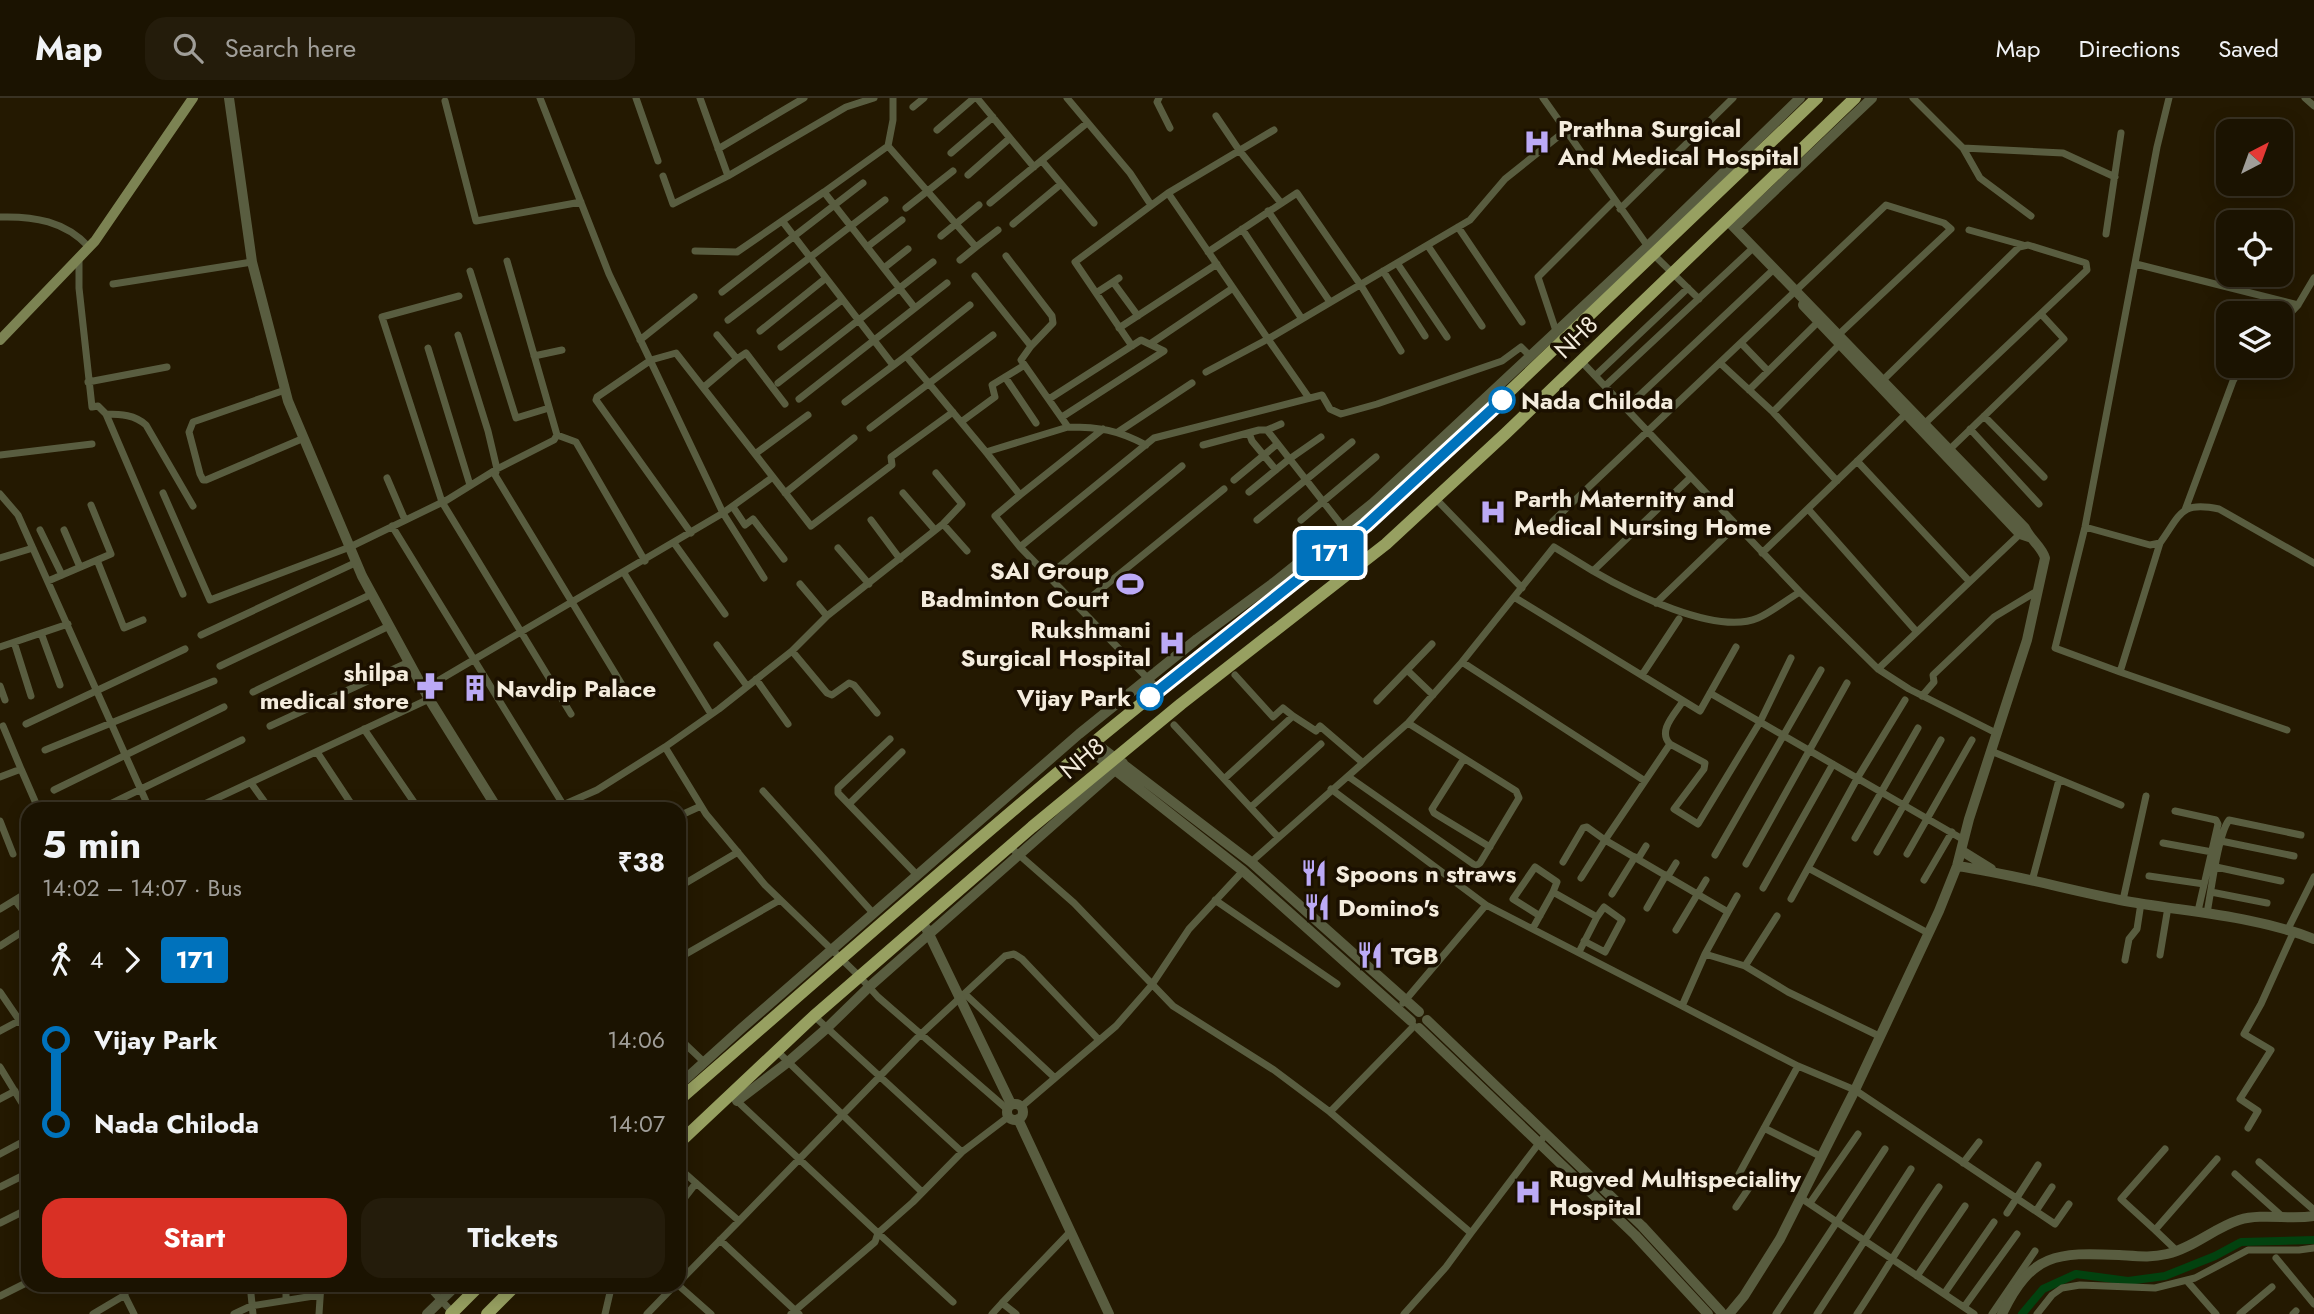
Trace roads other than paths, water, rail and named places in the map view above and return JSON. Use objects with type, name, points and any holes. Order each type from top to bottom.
[{"type":"main road","points":[[0,340],[79,258],[185,98]]},
{"type":"main road","points":[[0,330],[87,244],[193,98]]},
{"type":"main road","name":"NH8","points":[[686,1093],[836,954],[1090,745],[1366,525],[1424,473],[1558,338],[1817,98]]},
{"type":"main road","name":"NH8","points":[[686,1137],[734,1098],[776,1050],[923,921],[1406,532],[1436,499],[1673,272],[1731,225],[1855,98]]},
{"type":"main road","points":[[452,1313],[473,1292]]},
{"type":"main road","points":[[487,1314],[509,1292]]},
{"type":"street","points":[[229,98],[253,262],[285,390],[372,594],[426,694],[493,802]]},
{"type":"street","points":[[540,98],[609,274],[723,513],[764,578]]},
{"type":"street","points":[[636,98],[658,161]]},
{"type":"street","points":[[700,98],[728,176]]},
{"type":"street","points":[[718,149],[804,98]]},
{"type":"street","points":[[845,98],[846,107]]},
{"type":"street","points":[[663,176],[673,204],[728,176],[846,107],[874,98]]},
{"type":"street","points":[[695,251],[737,252],[888,146],[893,120],[893,98]]},
{"type":"street","points":[[913,107],[925,98]]},
{"type":"street","points":[[937,130],[975,98],[1034,167]]},
{"type":"street","points":[[1067,98],[1130,173],[1151,205]]},
{"type":"street","points":[[1159,98],[1157,102],[1170,128]]},
{"type":"street","points":[[1543,98],[1651,250],[1699,299]]},
{"type":"street","points":[[1651,250],[1800,98]]},
{"type":"street","points":[[1805,1201],[1822,1157],[1957,866],[2027,639],[2045,558],[1839,339],[1805,299],[1797,294],[1731,225],[1872,98]]},
{"type":"street","points":[[1913,98],[1963,148],[1980,178],[2031,216]]},
{"type":"street","points":[[2169,98],[2157,147],[2085,527],[2055,648],[2287,730]]},
{"type":"street","points":[[2305,98],[2314,106]]},
{"type":"street","points":[[1620,209],[1731,99]]},
{"type":"street","points":[[445,101],[476,220],[580,202]]},
{"type":"street","points":[[1216,116],[1281,203]]},
{"type":"street","points":[[951,153],[993,117]]},
{"type":"street","points":[[990,203],[1087,123]]},
{"type":"street","points":[[1132,346],[1074,262],[1168,192],[1274,130]]},
{"type":"street","points":[[1206,372],[1268,339],[1470,220],[1505,179],[1565,131]]},
{"type":"street","points":[[2106,234],[2121,133]]},
{"type":"street","points":[[968,175],[1010,138]]},
{"type":"street","points":[[888,146],[976,247]]},
{"type":"street","points":[[1963,148],[2063,153],[2115,177]]},
{"type":"street","points":[[1042,161],[1094,223]]},
{"type":"street","points":[[906,208],[953,171]]},
{"type":"street","points":[[722,292],[863,183]]},
{"type":"street","points":[[1013,224],[1061,184]]},
{"type":"street","points":[[824,192],[915,308]]},
{"type":"street","points":[[1168,192],[1309,398]]},
{"type":"street","points":[[1208,252],[1297,193],[1360,284],[1401,351]]},
{"type":"street","points":[[728,320],[885,200]]},
{"type":"street","points":[[686,1079],[836,954],[873,913],[1079,734],[1373,503],[1530,356],[1558,338],[1538,277],[1614,201]]},
{"type":"street","points":[[941,236],[979,205]]},
{"type":"street","points":[[1553,521],[1647,430],[1797,294],[1886,205],[1944,223],[1951,229],[1839,339],[1773,412]]},
{"type":"street","points":[[1268,211],[1330,302]]},
{"type":"street","points":[[0,217],[28,216],[55,223],[72,231],[87,244]]},
{"type":"street","points":[[867,247],[902,220]]},
{"type":"street","points":[[783,222],[893,365]]},
{"type":"street","points":[[1458,227],[1522,322]]},
{"type":"street","points":[[1242,229],[1301,319]]},
{"type":"street","points":[[960,260],[999,230]]},
{"type":"street","points":[[1922,426],[2087,270],[2087,263],[1969,230]]},
{"type":"street","points":[[1881,382],[2023,245]]},
{"type":"street","points":[[1428,246],[1482,326]]},
{"type":"street","points":[[1605,386],[1753,248]]},
{"type":"street","points":[[884,268],[908,249]]},
{"type":"street","points":[[1006,256],[1052,316],[1053,323],[1021,360],[1068,427]]},
{"type":"street","points":[[79,258],[92,407],[98,407],[106,414],[183,594]]},
{"type":"street","points":[[163,493],[210,600],[350,547],[442,502],[497,469],[554,440],[557,435],[507,261]]},
{"type":"street","points":[[113,284],[253,262]]},
{"type":"street","points":[[778,383],[933,262]]},
{"type":"street","points":[[1396,263],[1447,337]]},
{"type":"street","points":[[1119,328],[1217,264]]},
{"type":"street","points":[[2136,264],[2298,305]]},
{"type":"street","points":[[1626,408],[1774,269]]},
{"type":"street","points":[[470,271],[516,418],[549,408]]},
{"type":"street","points":[[1383,271],[1425,336]]},
{"type":"street","points":[[975,276],[1031,346]]},
{"type":"street","points":[[760,331],[826,278]]},
{"type":"street","points":[[2293,312],[2314,278]]},
{"type":"street","points":[[1096,293],[1116,280],[1138,316]]},
{"type":"street","points":[[799,399],[947,284]]},
{"type":"street","points":[[1150,344],[1233,288]]},
{"type":"street","points":[[1596,375],[1688,288]]},
{"type":"street","points":[[1797,294],[1800,302],[1818,322],[1839,339]]},
{"type":"street","points":[[459,296],[382,317],[442,502],[571,714]]},
{"type":"street","points":[[640,340],[694,297]]},
{"type":"street","points":[[781,347],[842,300]]},
{"type":"street","points":[[845,402],[970,305]]},
{"type":"street","points":[[1950,449],[2064,339],[2040,314]]},
{"type":"street","points":[[1749,390],[1818,322]]},
{"type":"street","points":[[458,335],[488,431],[497,469],[495,475],[624,688]]},
{"type":"street","points":[[717,335],[737,359]]},
{"type":"street","points":[[870,428],[993,335]]},
{"type":"street","points":[[1049,400],[1141,340],[1164,351],[1062,417]]},
{"type":"street","points":[[1741,343],[1768,371]]},
{"type":"street","points":[[1020,547],[1154,438],[1322,395],[1330,410],[1341,414],[1502,361],[1521,347],[1530,356]]},
{"type":"street","points":[[428,348],[470,485]]},
{"type":"street","points":[[534,356],[562,350]]},
{"type":"street","points":[[691,533],[596,400],[651,360],[676,353],[811,526],[892,465],[891,457],[953,412]]},
{"type":"street","points":[[704,387],[746,353],[785,404]]},
{"type":"street","points":[[906,356],[1020,495]]},
{"type":"street","points":[[1581,361],[1800,592],[1878,669],[1922,696],[1996,733]]},
{"type":"street","points":[[1720,363],[1773,412],[1837,481]]},
{"type":"street","points":[[961,422],[995,397],[992,385],[1023,366]]},
{"type":"street","points":[[88,382],[167,368]]},
{"type":"street","points":[[1005,377],[1036,422]]},
{"type":"street","points":[[2120,672],[2160,543],[2185,510],[2235,378]]},
{"type":"street","points":[[1118,432],[1192,383]]},
{"type":"street","points":[[285,390],[193,422],[188,432],[200,474],[206,480],[304,438]]},
{"type":"street","points":[[1762,552],[1908,411]]},
{"type":"street","points":[[106,414],[121,414],[139,419],[146,425],[193,506]]},
{"type":"street","points":[[755,454],[808,415]]},
{"type":"street","points":[[1984,416],[2044,477]]},
{"type":"street","points":[[1203,445],[1267,430],[1281,424]]},
{"type":"street","points":[[1878,669],[1969,581],[2024,536],[2025,528],[1950,449],[1922,426]]},
{"type":"street","points":[[986,452],[1068,427],[1118,432],[1146,445]]},
{"type":"street","points":[[1103,429],[995,516],[1020,547],[1159,690]]},
{"type":"street","points":[[1970,429],[2039,504]]},
{"type":"street","points":[[1267,430],[1276,445],[1343,527]]},
{"type":"street","points":[[1249,433],[1276,470]]},
{"type":"street","points":[[557,435],[576,442],[645,561]]},
{"type":"street","points":[[1250,492],[1321,437]]},
{"type":"street","points":[[785,493],[854,438]]},
{"type":"street","points":[[1257,520],[1352,442]]},
{"type":"street","points":[[0,455],[92,444]]},
{"type":"street","points":[[1234,480],[1276,445]]},
{"type":"street","points":[[1301,520],[1377,457]]},
{"type":"street","points":[[1857,461],[1969,581]]},
{"type":"street","points":[[1048,576],[1182,466]]},
{"type":"street","points":[[570,802],[623,775],[711,714],[792,651],[827,616],[943,524],[962,504],[936,473]]},
{"type":"street","points":[[208,802],[364,729],[426,694],[474,660],[733,507],[773,477]]},
{"type":"street","points":[[1593,571],[1691,477]]},
{"type":"street","points":[[387,478],[405,520]]},
{"type":"street","points":[[1079,607],[1224,489]]},
{"type":"street","points":[[903,493],[935,530]]},
{"type":"street","points":[[0,494],[19,515],[146,802]]},
{"type":"street","points":[[1436,499],[1522,588]]},
{"type":"street","points":[[48,581],[111,554],[90,505]]},
{"type":"street","points":[[2185,510],[2196,505],[2219,509],[2314,563]]},
{"type":"street","points":[[733,507],[745,525],[754,519],[784,559]]},
{"type":"street","points":[[1808,509],[1916,631]]},
{"type":"street","points":[[872,520],[900,559]]},
{"type":"street","points":[[943,524],[967,551]]},
{"type":"street","points":[[392,526],[557,802]]},
{"type":"street","points":[[1656,603],[1737,526]]},
{"type":"street","points":[[2085,527],[2150,545],[2160,543]]},
{"type":"street","points":[[40,530],[62,575]]},
{"type":"street","points":[[64,530],[80,567]]},
{"type":"street","points":[[674,543],[726,614]]},
{"type":"street","points":[[720,1240],[795,1313],[875,1242],[878,1233],[962,1152],[1116,1026],[1152,986],[1189,929],[1247,866],[1408,723],[1462,662],[1554,547],[1625,590],[1656,603],[1726,623],[1756,619],[1800,592]]},
{"type":"street","points":[[0,558],[33,548]]},
{"type":"street","points":[[838,548],[869,584]]},
{"type":"street","points":[[97,560],[124,628],[143,620]]},
{"type":"street","points":[[201,635],[357,562]]},
{"type":"street","points":[[624,573],[711,714]]},
{"type":"street","points":[[800,584],[827,616]]},
{"type":"street","points":[[1922,696],[1934,682],[1933,675],[1994,617],[2037,591]]},
{"type":"street","points":[[220,666],[372,594]]},
{"type":"street","points":[[1514,597],[1700,710],[1736,647]]},
{"type":"street","points":[[1642,675],[1679,619]]},
{"type":"street","points":[[0,647],[68,625]]},
{"type":"street","points":[[253,692],[389,625]]},
{"type":"street","points":[[41,633],[60,685]]},
{"type":"street","points":[[14,642],[31,696]]},
{"type":"street","points":[[1377,701],[1432,644]]},
{"type":"street","points":[[717,645],[747,686]]},
{"type":"street","points":[[26,724],[186,649]]},
{"type":"street","points":[[792,651],[827,693],[832,695],[849,683],[854,685],[877,713]]},
{"type":"street","points":[[1683,701],[1664,732],[1664,739],[1705,763],[1704,769],[1674,809],[1698,824],[1760,722],[1791,658]]},
{"type":"street","points":[[270,726],[409,662]]},
{"type":"street","points":[[1462,662],[1645,781]]},
{"type":"street","points":[[1407,670],[1433,695]]},
{"type":"street","points":[[1715,855],[1821,670]]},
{"type":"street","points":[[1236,675],[1273,717],[1283,708],[1315,731],[1320,726],[1363,763]]},
{"type":"street","points":[[756,679],[788,723]]},
{"type":"street","points":[[45,750],[214,681]]},
{"type":"street","points":[[1746,864],[1847,683]]},
{"type":"street","points":[[0,686],[5,700]]},
{"type":"street","points":[[1710,693],[1964,840]]},
{"type":"street","points":[[1791,899],[1905,700]]},
{"type":"street","points":[[54,790],[225,707]]},
{"type":"street","points":[[1224,779],[1293,716]]},
{"type":"street","points":[[1349,777],[1476,866],[1480,863],[1519,798],[1516,791],[1408,723]]},
{"type":"street","points":[[1174,725],[1278,837]]},
{"type":"street","points":[[3,726],[35,802]]},
{"type":"street","points":[[1855,838],[1918,728]]},
{"type":"street","points":[[364,729],[414,802]]},
{"type":"street","points":[[890,739],[838,788],[838,793],[917,875]]},
{"type":"street","points":[[116,802],[242,740]]},
{"type":"street","points":[[1877,852],[1941,740]]},
{"type":"street","points":[[1908,854],[1972,740]]},
{"type":"street","points":[[1251,807],[1321,744]]},
{"type":"street","points":[[1581,878],[1670,744]]},
{"type":"street","points":[[1090,745],[1247,866],[1406,1000],[1418,1022]]},
{"type":"street","points":[[665,747],[701,806],[780,900],[920,1035],[1013,1111]]},
{"type":"street","points":[[1991,751],[2121,805]]},
{"type":"street","points":[[317,752],[350,802]]},
{"type":"street","points":[[849,804],[902,752]]},
{"type":"street","points":[[1463,760],[1432,808],[1434,813],[1490,847]]},
{"type":"street","points":[[1763,888],[1833,764]]},
{"type":"street","points":[[0,777],[21,769]]},
{"type":"street","points":[[2032,881],[2059,780]]},
{"type":"street","points":[[251,783],[265,802]]},
{"type":"street","points":[[1331,789],[1486,905],[1798,1066],[1855,1090],[2055,1224],[2069,1204]]},
{"type":"street","points":[[763,791],[873,913]]},
{"type":"street","points":[[2123,900],[2146,796]]},
{"type":"street","points":[[686,813],[701,806]]},
{"type":"street","points":[[2175,811],[2216,820],[2218,824],[2204,884],[2203,912]]},
{"type":"street","points":[[2203,912],[2211,892],[2225,823],[2229,820],[2301,835]]},
{"type":"street","points":[[0,821],[13,854]]},
{"type":"street","points":[[1563,862],[1583,828],[1587,827],[1728,912]]},
{"type":"street","points":[[1924,880],[1952,832]]},
{"type":"street","points":[[2221,841],[2294,856]]},
{"type":"street","points":[[2163,843],[2212,852]]},
{"type":"street","points":[[1612,894],[1646,846]]},
{"type":"street","points":[[953,1302],[734,1098],[788,1062],[827,1028],[929,934],[1014,850],[1074,903],[1173,1006],[1274,1070],[1330,1112],[1471,1233]]},
{"type":"street","points":[[1962,851],[1994,871]]},
{"type":"street","points":[[686,883],[738,852]]},
{"type":"street","points":[[1647,908],[1676,863]]},
{"type":"street","points":[[1247,866],[1398,1009],[1418,1022],[1542,1138],[1642,1226],[1723,1314],[1744,1296],[1805,1201],[1858,1134]]},
{"type":"street","points":[[1957,866],[1994,871],[2123,900],[2203,912],[2290,931],[2314,939]]},
{"type":"street","points":[[1533,928],[1540,916],[1558,882],[1535,867],[1513,899],[1540,916]]},
{"type":"street","points":[[2216,867],[2281,881]]},
{"type":"street","points":[[1808,868],[1928,933]]},
{"type":"street","points":[[2149,876],[2204,884]]},
{"type":"street","points":[[2248,1128],[2258,1111],[2240,1099],[2271,1050],[2244,1034],[2261,1004],[2314,877]]},
{"type":"street","points":[[1676,930],[1706,880]]},
{"type":"street","points":[[1553,892],[1597,917]]},
{"type":"street","points":[[2211,892],[2267,903]]},
{"type":"street","points":[[0,909],[21,896]]},
{"type":"street","points":[[1682,1006],[1705,954],[1737,896]]},
{"type":"street","points":[[15,900],[21,907]]},
{"type":"street","points":[[686,954],[780,900]]},
{"type":"street","points":[[1216,900],[1337,984]]},
{"type":"street","points":[[2125,960],[2129,939],[2137,929],[2141,903]]},
{"type":"street","points":[[1398,1009],[1486,905]]},
{"type":"street","points":[[1579,952],[1584,941],[1597,917],[1604,907],[1622,920],[1605,953],[1584,941]]},
{"type":"street","points":[[2160,956],[2168,907]]},
{"type":"street","points":[[1745,966],[1777,916]]},
{"type":"street","points":[[923,921],[962,997],[1109,1314]]},
{"type":"street","points":[[0,946],[21,932]]},
{"type":"street","points":[[686,1276],[920,1035],[999,960],[1014,954],[1022,958],[1099,1040]]},
{"type":"street","points":[[1705,954],[1745,966],[1788,992],[1879,1036]]},
{"type":"street","points":[[0,992],[20,1021],[0,1031]]},
{"type":"street","points":[[962,997],[1055,1078]]},
{"type":"street","points":[[814,1016],[962,1152]]},
{"type":"street","points":[[1330,1112],[1418,1022]]},
{"type":"street","points":[[686,1045],[704,1062]]},
{"type":"street","points":[[776,1050],[922,1192]]},
{"type":"street","points":[[1736,1207],[1751,1185],[1739,1174],[1798,1066]]},
{"type":"street","points":[[0,1067],[21,1101]]},
{"type":"street","points":[[0,1099],[15,1091]]},
{"type":"street","points":[[1764,1128],[1822,1157]]},
{"type":"street","points":[[1404,1314],[1446,1268],[1542,1138]]},
{"type":"street","points":[[1542,1138],[1708,1314]]},
{"type":"street","points":[[1963,1163],[1979,1142]]},
{"type":"street","points":[[0,1154],[21,1143]]},
{"type":"street","points":[[1776,1314],[1885,1149]]},
{"type":"street","points":[[2165,1149],[2122,1199],[2177,1251]]},
{"type":"street","points":[[2155,1230],[2217,1159]]},
{"type":"street","points":[[2259,1162],[2314,1210]]},
{"type":"street","points":[[2007,1213],[2038,1165]]},
{"type":"street","points":[[1817,1314],[1911,1169]]},
{"type":"street","points":[[686,1174],[740,1221]]},
{"type":"street","points":[[2235,1174],[2284,1219]]},
{"type":"street","points":[[0,1187],[21,1176]]},
{"type":"street","points":[[686,1196],[696,1183]]},
{"type":"street","points":[[1857,1314],[1893,1260],[1912,1225],[1940,1187]]},
{"type":"street","points":[[2036,1211],[2052,1187]]},
{"type":"street","points":[[1805,1201],[1974,1314]]},
{"type":"street","points":[[1917,1276],[1965,1206]]},
{"type":"street","points":[[0,1223],[21,1212]]},
{"type":"street","points":[[2002,1314],[2013,1291],[2031,1271],[2049,1259],[2077,1254],[2152,1257],[2177,1251],[2238,1220],[2314,1216]]},
{"type":"street","points":[[1944,1294],[1994,1222]]},
{"type":"street","points":[[992,1314],[1071,1231]]},
{"type":"street","points":[[1964,1307],[2017,1234]]},
{"type":"street","points":[[2037,1314],[2052,1295],[2062,1289],[2080,1286],[2155,1289],[2187,1281],[2248,1250],[2314,1248]]},
{"type":"street","points":[[1992,1314],[2035,1251]]},
{"type":"street","points":[[2276,1258],[2314,1304]]},
{"type":"street","points":[[2187,1281],[2216,1314]]},
{"type":"street","points":[[0,1296],[21,1286]]},
{"type":"street","points":[[2240,1314],[2272,1287]]},
{"type":"street","points":[[686,1291],[711,1314]]},
{"type":"street","points":[[93,1314],[118,1292]]},
{"type":"street","points":[[125,1292],[134,1314]]},
{"type":"street","points":[[251,1292],[252,1310]]},
{"type":"street","points":[[286,1292],[286,1300]]},
{"type":"street","points":[[319,1314],[320,1292]]},
{"type":"street","points":[[434,1292],[452,1313]]},
{"type":"street","points":[[428,1314],[450,1292]]},
{"type":"street","points":[[605,1314],[610,1292]]},
{"type":"street","points":[[647,1314],[670,1292]]},
{"type":"street","points":[[234,1314],[286,1300],[320,1295]]},
{"type":"street","points":[[1002,1303],[1016,1314]]},
{"type":"waterway","points":[[2022,1314],[2043,1289],[2076,1274],[2128,1281],[2165,1276],[2215,1256],[2241,1242],[2314,1240]]},
{"type":"place","name":"Prathna Surgical And Medical Hospital","points":[[1537,142]]},
{"type":"place","name":"Nada Chiloda","points":[[1502,400]]},
{"type":"place","name":"Parth Maternity and Medical Nursing Home","points":[[1493,512]]},
{"type":"place","name":"SAI Group Badminton Court","points":[[1130,584]]},
{"type":"place","name":"Rukshmani Surgical Hospital","points":[[1172,643]]},
{"type":"place","name":"shilpa medical store","points":[[430,686]]},
{"type":"place","name":"Navdip Palace","points":[[475,688]]},
{"type":"place","name":"Vijay Park","points":[[1150,697]]},
{"type":"place","name":"Spoons n straws","points":[[1314,873]]},
{"type":"place","name":"Domino's","points":[[1317,907]]},
{"type":"place","name":"TGB","points":[[1370,955]]},
{"type":"place","name":"Rugved Multispeciality Hospital","points":[[1528,1192]]}]
